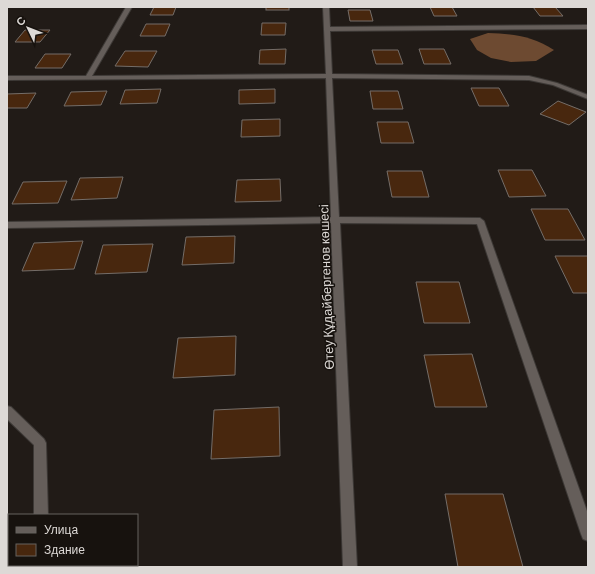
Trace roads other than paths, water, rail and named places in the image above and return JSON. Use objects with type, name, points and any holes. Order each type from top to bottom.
[{"type":"street","points":[[88,77],[129,7]]},
{"type":"street","name":"Өтеу Құдайбергенов көшесі","points":[[326,7],[350,567]]},
{"type":"street","points":[[328,29],[588,28]]},
{"type":"street","points":[[7,78],[330,76],[529,78],[555,84],[588,97]]},
{"type":"street","points":[[7,225],[336,220],[480,221],[588,534]]},
{"type":"street","points":[[7,411],[40,443],[41,514]]}]
